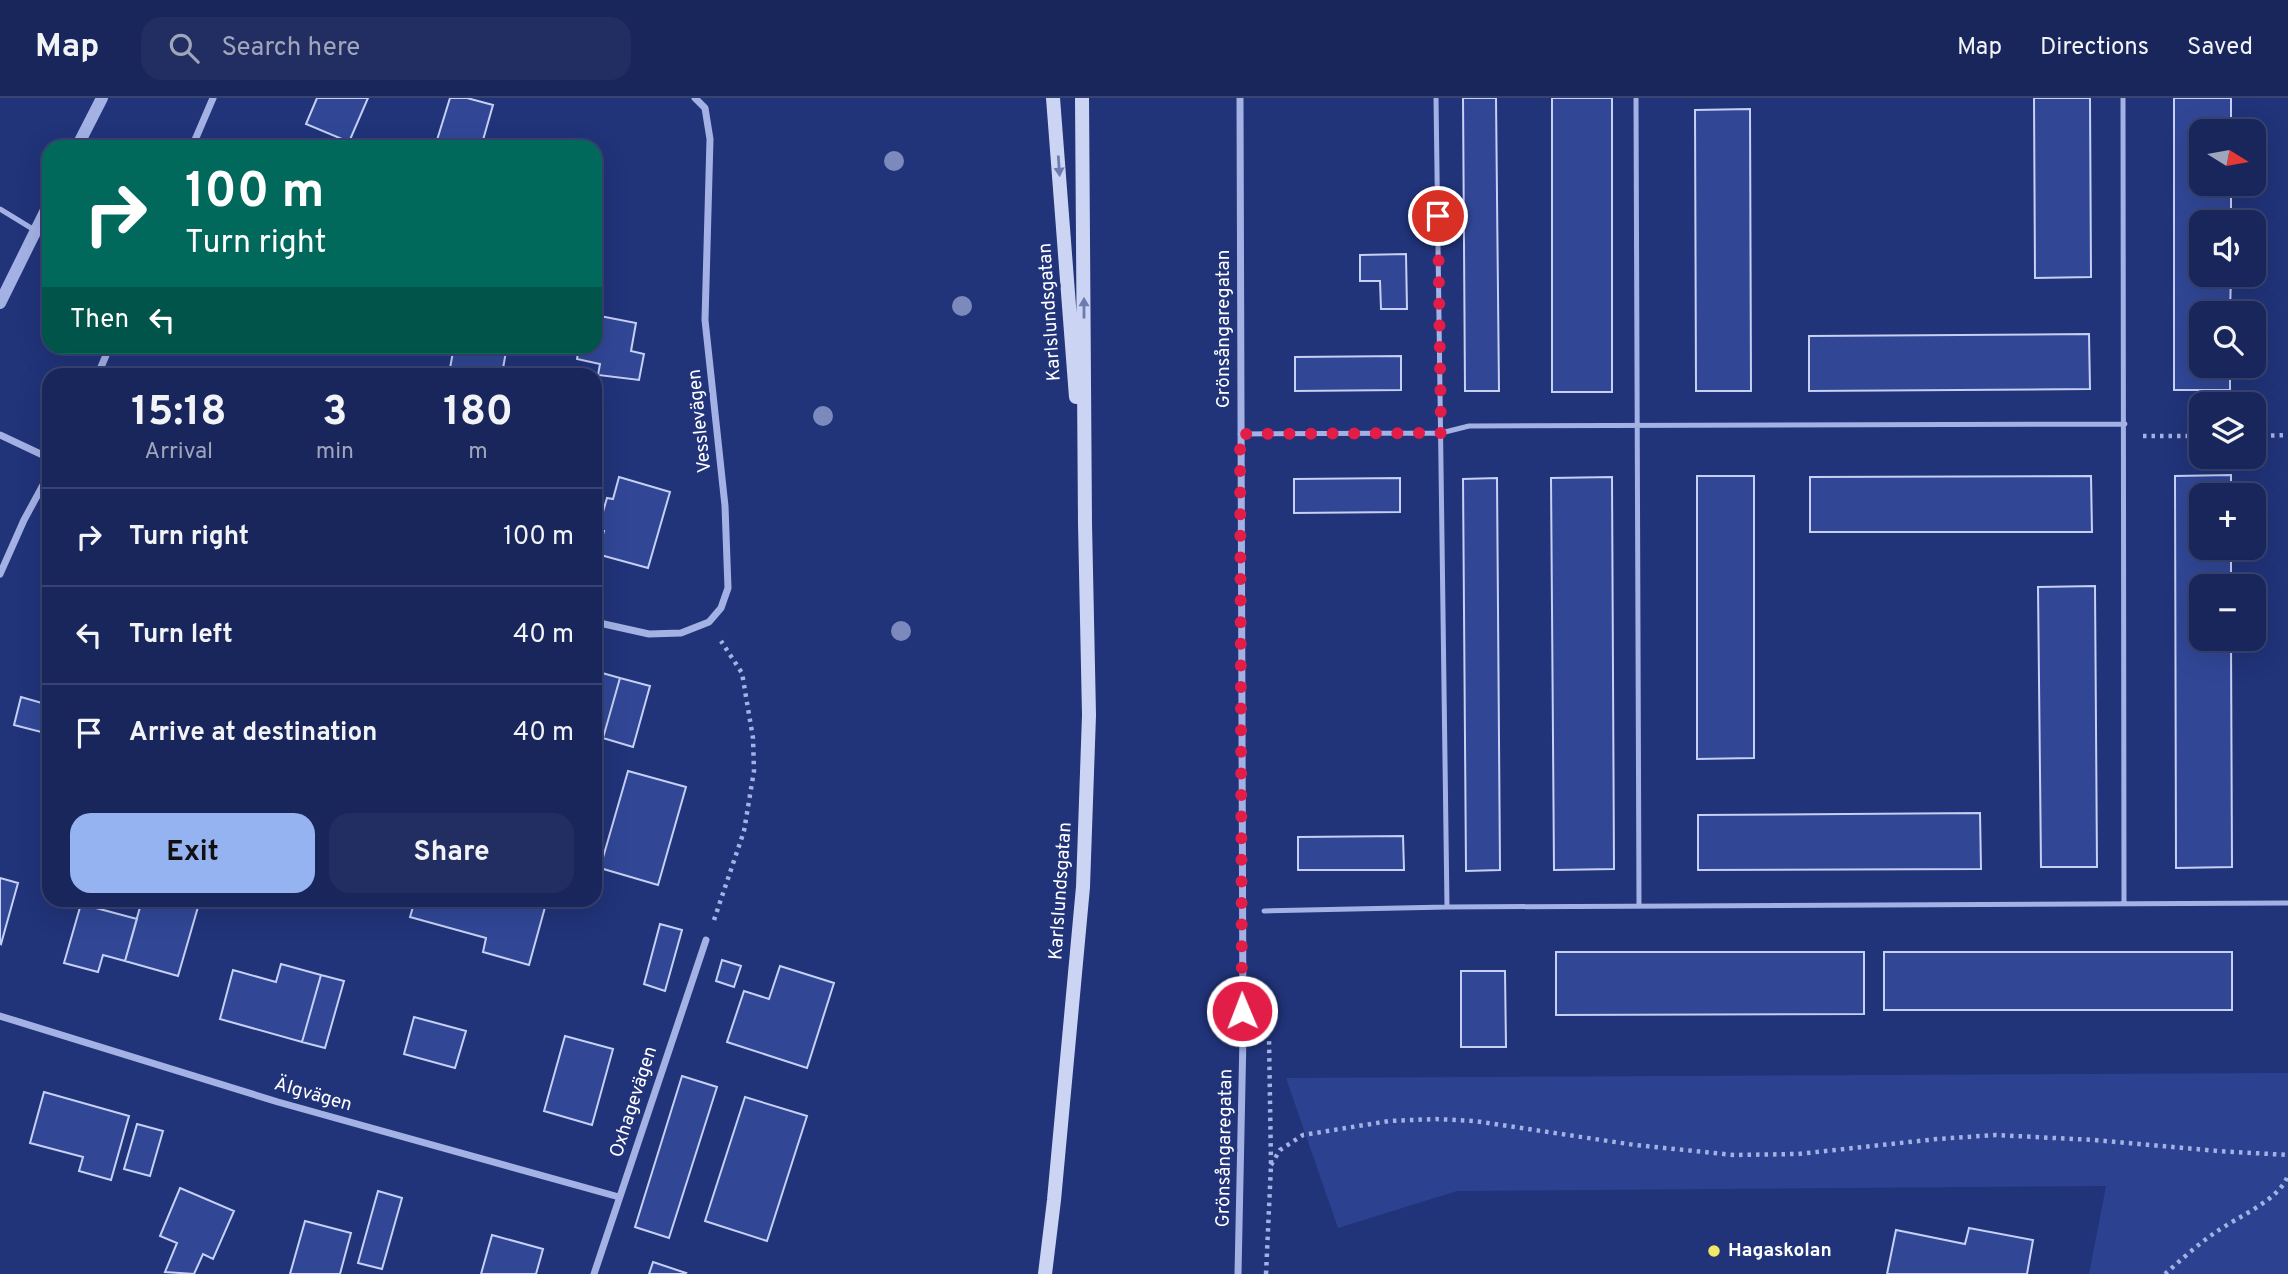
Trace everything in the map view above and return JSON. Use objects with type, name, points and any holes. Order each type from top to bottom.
[{"type":"main road","name":"Karlslundsgatan","points":[[1054,98],[1085,523]]},
{"type":"main road","name":"Karlslundsgatan","points":[[1045,1269],[1054,1200],[1083,887],[1089,715],[1082,98]]},
{"type":"street","points":[[81,140],[102,98]]},
{"type":"street","points":[[195,140],[212,98]]},
{"type":"street","name":"Vesslevägen","points":[[695,98],[705,108],[710,139],[705,320],[725,506],[728,589],[721,608],[709,622]]},
{"type":"street","name":"Grönsångaregatan","points":[[1238,1274],[1243,1036],[1240,98]]},
{"type":"street","points":[[0,303],[42,219]]},
{"type":"street","points":[[0,435],[42,455]]},
{"type":"street","points":[[0,574],[42,487]]},
{"type":"street","points":[[602,624],[649,634],[681,633],[709,622]]},
{"type":"street","name":"Oxhagevägen","points":[[594,1274],[706,940]]},
{"type":"street","name":"Älgvägen","points":[[0,1016],[278,1102],[619,1197]]},
{"type":"lane","points":[[1436,98],[1447,906]]},
{"type":"lane","points":[[1636,98],[1639,906]]},
{"type":"lane","points":[[2123,98],[2124,904]]},
{"type":"lane","points":[[0,209],[36,231]]},
{"type":"lane","points":[[1240,434],[1441,433],[1469,426],[2125,424]]},
{"type":"lane","points":[[1264,911],[1447,906],[2288,903]]},
{"type":"path","points":[[2266,436],[2288,435]]},
{"type":"path","points":[[2124,436],[2189,436]]},
{"type":"path","points":[[706,940],[732,872],[744,831],[754,771],[753,738],[742,673],[709,622]]},
{"type":"path","points":[[1266,1274],[1271,1166],[1269,1032]]},
{"type":"path","points":[[1271,1166],[1280,1150],[1303,1135],[1389,1121],[1436,1119],[1474,1121],[1647,1147],[1734,1155],[1798,1154],[1995,1135],[2288,1155]]},
{"type":"path","points":[[2165,1274],[2215,1233],[2273,1195],[2285,1184],[2288,1175]]},
{"type":"shaded area","points":[[2288,1073],[2288,1274],[2089,1274],[2106,1186],[1457,1191],[1338,1228],[1286,1078]]},
{"type":"building","points":[[317,98],[368,98],[350,140],[306,124]]},
{"type":"building","points":[[450,98],[467,98],[493,105],[483,140],[437,140]]},
{"type":"building","points":[[1463,98],[1496,98],[1499,391],[1465,391]]},
{"type":"building","points":[[1552,98],[1612,98],[1612,392],[1552,392]]},
{"type":"building","points":[[2034,98],[2090,98],[2091,277],[2035,278]]},
{"type":"building","points":[[2174,98],[2231,98],[2231,119],[2189,119],[2189,196],[2231,196],[2231,210],[2189,210],[2189,287],[2231,287],[2230,301],[2189,301],[2189,378],[2230,378],[2230,390],[2174,390]]},
{"type":"building","points":[[1750,109],[1751,391],[1696,391],[1695,110]]},
{"type":"building","points":[[1406,254],[1407,309],[1381,309],[1380,281],[1360,281],[1360,255]]},
{"type":"building","points":[[602,316],[636,323],[631,351],[644,354],[639,380],[602,375],[600,364],[577,359],[578,354],[602,354]]},
{"type":"building","points":[[2089,334],[2090,389],[1809,391],[1809,336]]},
{"type":"building","points":[[453,354],[506,354],[503,368],[450,368]]},
{"type":"building","points":[[1401,356],[1401,390],[1295,391],[1295,357]]},
{"type":"building","points":[[2231,475],[2231,483],[2189,483],[2189,560],[2231,560],[2231,574],[2189,574],[2189,651],[2231,651],[2232,867],[2176,868],[2175,476]]},
{"type":"building","points":[[1697,476],[1754,476],[1754,758],[1697,759]]},
{"type":"building","points":[[2091,476],[2092,532],[1810,532],[1810,477]]},
{"type":"building","points":[[619,477],[670,492],[648,568],[602,555],[602,515],[607,498],[613,499]]},
{"type":"building","points":[[1612,477],[1614,869],[1554,870],[1551,478]]},
{"type":"building","points":[[1400,478],[1400,512],[1294,513],[1294,479]]},
{"type":"building","points":[[1497,478],[1500,870],[1466,871],[1463,479]]},
{"type":"building","points":[[2095,586],[2097,867],[2041,867],[2038,587]]},
{"type":"building","points":[[602,673],[620,678],[602,738]]},
{"type":"building","points":[[620,678],[650,686],[633,747],[603,738]]},
{"type":"building","points":[[21,697],[42,703],[42,732],[14,725]]},
{"type":"building","points":[[628,771],[686,787],[658,885],[602,869]]},
{"type":"building","points":[[1980,813],[1981,869],[1698,870],[1698,815]]},
{"type":"building","points":[[1403,836],[1404,870],[1298,870],[1298,837]]},
{"type":"building","points":[[0,878],[18,883],[1,944],[0,943]]},
{"type":"building","points":[[80,907],[92,907],[137,919],[125,961],[103,955],[98,972],[64,963]]},
{"type":"building","points":[[140,907],[198,907],[178,976],[125,961]]},
{"type":"building","points":[[413,907],[545,907],[529,965],[483,952],[486,938],[410,917]]},
{"type":"building","points":[[660,924],[682,930],[665,991],[644,984]]},
{"type":"building","points":[[1556,952],[1864,952],[1864,1014],[1556,1015]]},
{"type":"building","points":[[1884,952],[2232,952],[2232,1010],[1884,1010]]},
{"type":"building","points":[[722,960],[741,966],[734,987],[716,981]]},
{"type":"building","points":[[281,964],[321,975],[302,1042],[220,1019],[233,970],[276,982]]},
{"type":"building","points":[[780,966],[834,983],[807,1068],[727,1042],[744,991],[769,999]]},
{"type":"building","points":[[1461,971],[1505,971],[1506,1047],[1461,1047]]},
{"type":"building","points":[[321,975],[344,981],[325,1048],[302,1042]]},
{"type":"building","points":[[414,1017],[466,1031],[455,1068],[404,1054]]},
{"type":"building","points":[[565,1036],[613,1049],[592,1125],[544,1111]]},
{"type":"building","points":[[682,1076],[717,1087],[669,1238],[635,1227]]},
{"type":"building","points":[[44,1092],[129,1116],[111,1180],[79,1171],[83,1157],[30,1143]]},
{"type":"building","points":[[745,1097],[807,1116],[767,1241],[705,1221]]},
{"type":"building","points":[[137,1124],[163,1131],[150,1176],[124,1169]]},
{"type":"building","points":[[180,1188],[234,1211],[213,1259],[203,1254],[194,1274],[165,1272],[177,1243],[160,1236]]},
{"type":"building","points":[[378,1191],[402,1198],[382,1269],[358,1263]]},
{"type":"building","points":[[305,1221],[351,1233],[340,1274],[290,1274]]},
{"type":"building","points":[[1969,1228],[2033,1240],[2027,1274],[1887,1274],[1896,1230],[1965,1244]]},
{"type":"building","points":[[492,1235],[543,1249],[536,1274],[481,1274]]},
{"type":"building","points":[[653,1262],[686,1273],[649,1274]]},
{"type":"place","name":"Hagaskolan","points":[[1714,1251]]},
{"type":"route","points":[[1242,1011],[1240,434],[1441,433],[1438,216]]}]
